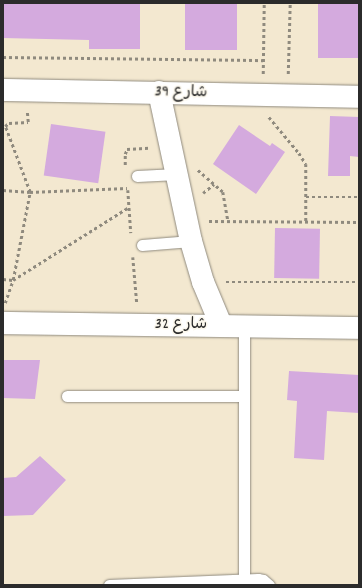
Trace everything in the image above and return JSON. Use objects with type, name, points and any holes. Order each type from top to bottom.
[{"type":"street","name":"شارع 39","points":[[3,90],[359,97]]},
{"type":"street","points":[[160,92],[171,148],[186,171],[188,231],[203,282],[221,325]]},
{"type":"street","name":"شارع 32","points":[[3,323],[359,328]]},
{"type":"lane","points":[[137,176],[186,171]]},
{"type":"lane","points":[[142,245],[188,231]]},
{"type":"lane","points":[[244,327],[244,580]]},
{"type":"lane","points":[[68,396],[244,396]]},
{"type":"lane","points":[[109,585],[261,579],[269,585]]},
{"type":"path","points":[[264,3],[263,60],[256,94],[304,158],[306,164],[306,221]]},
{"type":"path","points":[[288,95],[290,3]]},
{"type":"path","points":[[3,57],[263,60]]},
{"type":"path","points":[[3,309],[14,280],[30,192],[5,126],[9,123],[28,122],[27,90]]},
{"type":"path","points":[[126,170],[125,154],[127,149],[171,148]]},
{"type":"path","points":[[186,171],[223,192],[228,221]]},
{"type":"path","points":[[127,183],[132,238]]},
{"type":"path","points":[[3,190],[30,192],[128,188]]},
{"type":"path","points":[[306,197],[359,197]]},
{"type":"path","points":[[3,279],[14,280],[129,207]]},
{"type":"path","points":[[188,231],[228,221],[359,222]]},
{"type":"path","points":[[133,254],[139,325]]},
{"type":"path","points":[[203,282],[359,282]]},
{"type":"building","points":[[3,3],[140,3],[140,49],[89,49],[89,40],[3,38]]},
{"type":"building","points":[[185,3],[237,3],[237,50],[185,50]]},
{"type":"building","points":[[318,3],[359,3],[359,58],[318,58]]},
{"type":"building","points":[[330,116],[359,117],[359,157],[350,156],[350,176],[328,176]]},
{"type":"building","points":[[51,124],[105,132],[98,183],[44,175]]},
{"type":"building","points":[[239,125],[270,146],[272,143],[285,152],[256,194],[213,164]]},
{"type":"building","points":[[275,228],[320,229],[319,279],[274,278]]},
{"type":"building","points":[[3,360],[40,360],[35,399],[3,398]]},
{"type":"building","points":[[289,371],[359,375],[359,413],[327,411],[324,460],[294,458],[297,401],[287,400]]},
{"type":"building","points":[[40,456],[66,480],[33,515],[3,516],[3,478],[16,477]]}]
